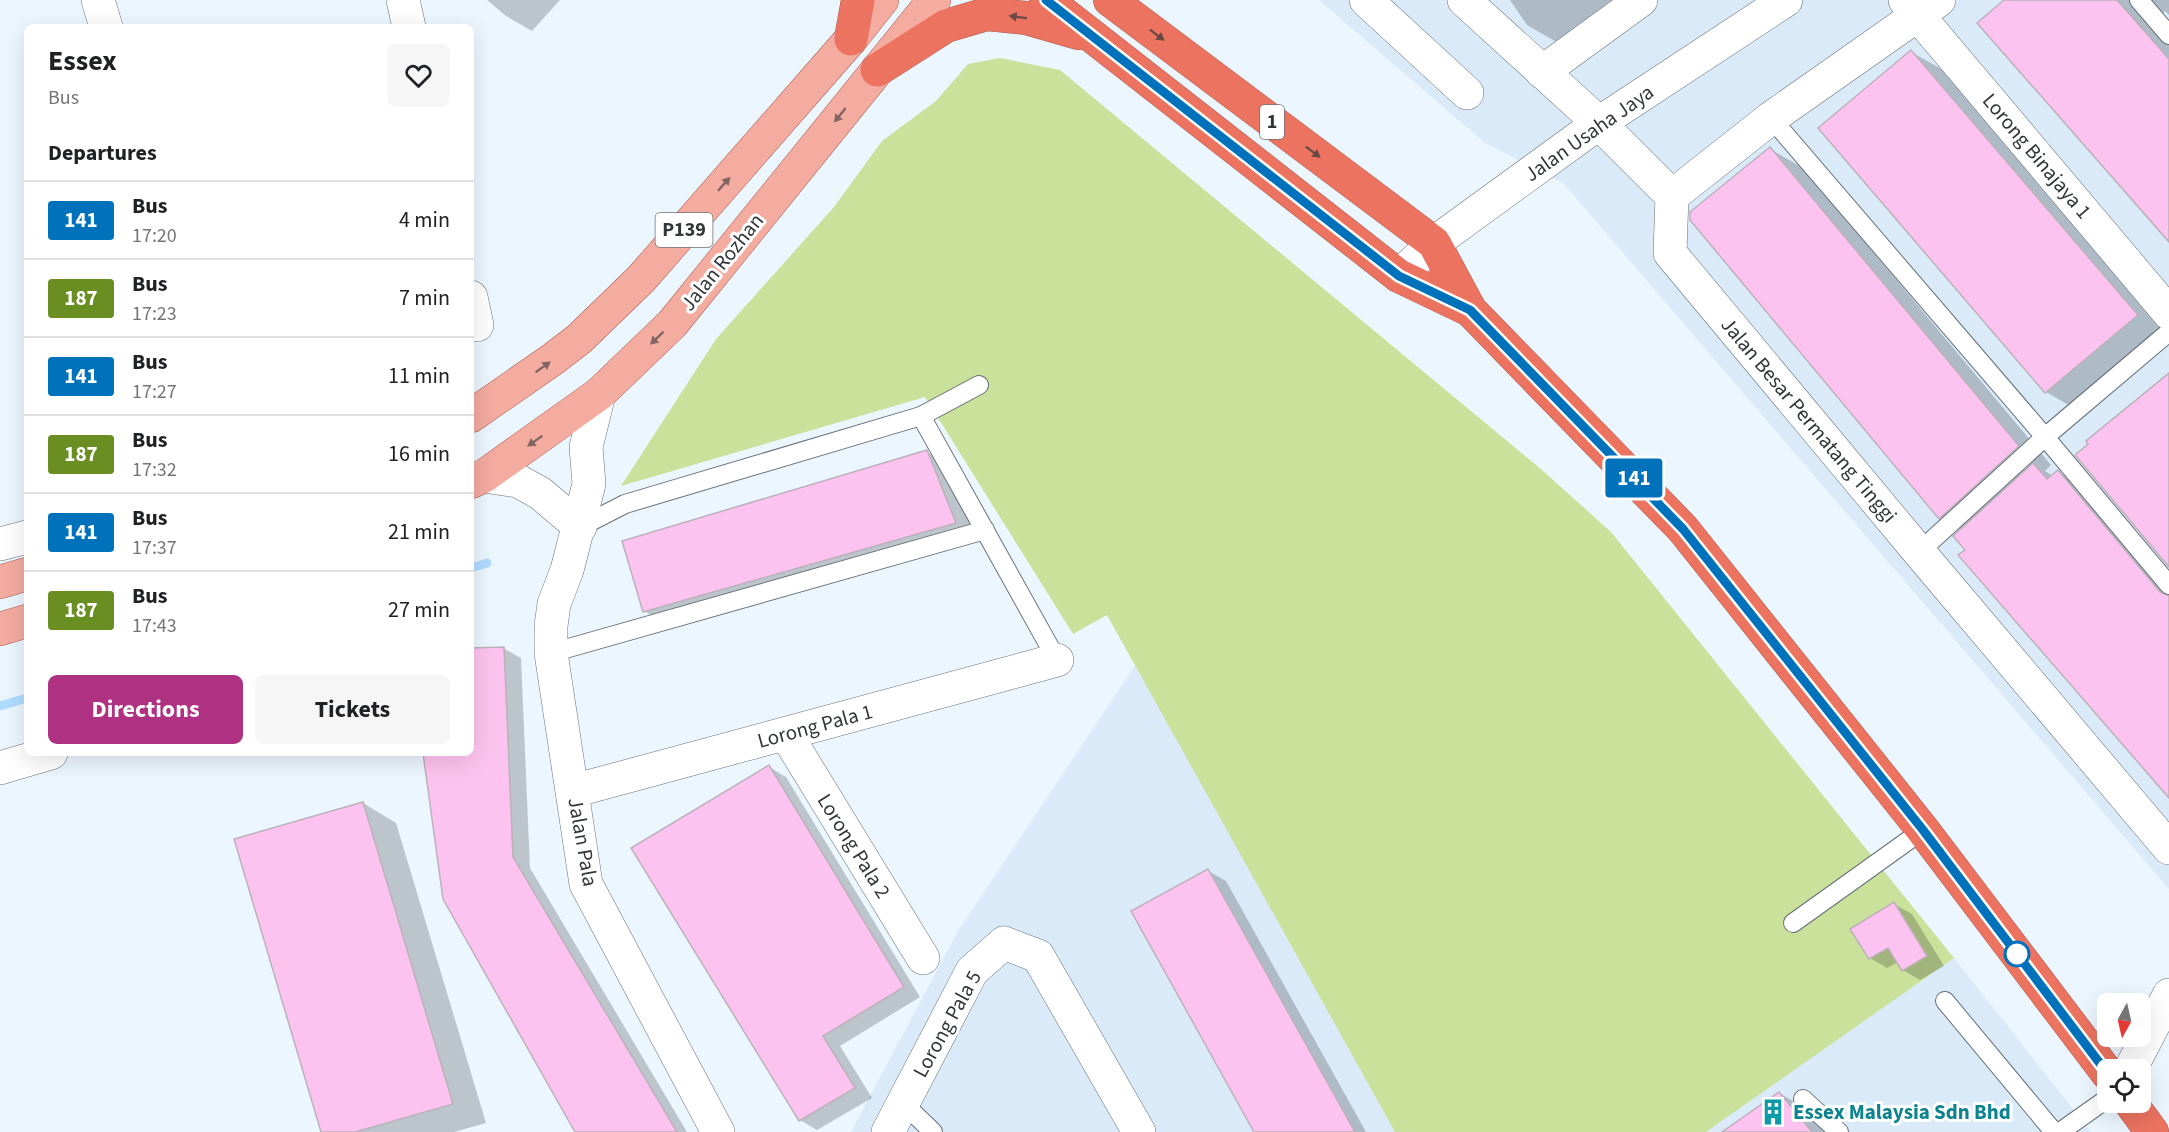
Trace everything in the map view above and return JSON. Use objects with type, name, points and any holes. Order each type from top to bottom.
[{"type":"highway","points":[[851,39],[858,0]]},
{"type":"highway","name":"1","points":[[1046,0],[1399,276],[1470,310]]},
{"type":"highway","name":"1","points":[[1110,0],[1434,243],[1470,310],[1683,529],[1923,830],[2097,1059]]},
{"type":"highway","points":[[877,70],[946,26],[987,14],[1026,18],[1094,37]]},
{"type":"highway","points":[[2138,1113],[2152,1132]]},
{"type":"main road","name":"P139","points":[[474,414],[553,360],[579,339],[641,279],[851,39],[882,0]]},
{"type":"main road","name":"Jalan Rozhan","points":[[478,479],[599,394],[672,324],[933,0]]},
{"type":"main road","points":[[0,582],[24,575]]},
{"type":"main road","points":[[0,629],[24,622]]},
{"type":"street","points":[[98,0],[105,24]]},
{"type":"street","points":[[403,0],[408,24]]},
{"type":"street","points":[[1366,0],[1467,93]]},
{"type":"street","points":[[1464,0],[1599,123],[1672,196],[1921,5]]},
{"type":"street","points":[[1542,72],[1641,0]]},
{"type":"street","name":"Jalan Usaha Jaya","points":[[1399,276],[1434,243],[1599,123],[1785,0]]},
{"type":"street","name":"Lorong Binajaya 1","points":[[1921,5],[2169,313]]},
{"type":"street","name":"Jalan Besar Permatang Tinggi","points":[[1672,196],[1670,253],[2169,848]]},
{"type":"street","name":"Jalan Pala","points":[[599,394],[586,447],[590,484],[580,527],[554,604],[551,626],[551,653],[586,884],[718,1132]]},
{"type":"street","points":[[478,479],[518,481],[540,493],[580,527]]},
{"type":"street","points":[[0,544],[24,538]]},
{"type":"street","name":"Lorong Pala 1","points":[[573,791],[1057,660]]},
{"type":"street","name":"Lorong Pala 2","points":[[786,734],[923,958]]},
{"type":"street","points":[[0,768],[41,756]]},
{"type":"street","name":"Lorong Pala 5","points":[[888,1132],[972,971],[1004,943],[1038,956],[1138,1132]]},
{"type":"street","points":[[2136,1059],[2169,995]]},
{"type":"lane","points":[[2139,0],[2169,35]]},
{"type":"lane","points":[[1772,118],[2169,585]]},
{"type":"lane","points":[[1919,552],[2045,437],[2169,332]]},
{"type":"lane","points":[[580,527],[625,504],[921,416],[979,385]]},
{"type":"lane","points":[[921,416],[1057,660]]},
{"type":"lane","points":[[551,653],[985,530]]},
{"type":"lane","points":[[1793,923],[1923,830]]},
{"type":"lane","points":[[1945,1001],[2054,1132]]},
{"type":"lane","points":[[1803,1099],[1839,1132]]},
{"type":"lane","points":[[903,1103],[933,1132]]},
{"type":"lane","points":[[2060,1132],[2097,1106]]},
{"type":"shaded area","points":[[1319,0],[2169,0],[2169,889],[1563,183],[1485,143]]},
{"type":"shaded area","points":[[1136,664],[1395,1132],[851,1132],[958,931]]},
{"type":"shaded area","points":[[1954,958],[2091,1132],[1706,1132]]},
{"type":"green space","points":[[1000,58],[1060,70],[1542,470],[1611,532],[1954,958],[1706,1132],[1395,1132],[1107,615],[1073,634],[925,397],[621,486],[716,339],[834,207],[882,141],[936,101],[968,64]]},
{"type":"building","points":[[2004,0],[2117,0],[2169,59],[2169,242],[1977,23]]},
{"type":"building","points":[[1911,50],[2138,315],[2045,393],[1818,128]]},
{"type":"building","points":[[1770,147],[2019,446],[1939,519],[1690,220],[1690,212]]},
{"type":"building","points":[[2169,373],[2169,567],[2075,455],[2088,444],[2086,441]]},
{"type":"building","points":[[927,450],[956,523],[643,612],[622,541]]},
{"type":"building","points":[[2033,463],[2047,479],[2058,470],[2160,592],[2169,596],[2169,798],[1958,555],[1965,550],[1953,536]]},
{"type":"building","points":[[504,647],[513,857],[677,1132],[575,1132],[443,899],[423,756],[474,756],[474,648]]},
{"type":"building","points":[[769,765],[904,987],[823,1036],[855,1088],[799,1121],[631,848]]},
{"type":"building","points":[[363,802],[453,1104],[355,1132],[321,1132],[234,839]]},
{"type":"building","points":[[1208,869],[1355,1132],[1254,1132],[1131,911]]},
{"type":"building","points":[[1894,902],[1927,956],[1902,971],[1888,948],[1869,959],[1850,929]]},
{"type":"building","name":"Essex Malaysia Sdn Bhd","points":[[1779,1092],[1812,1132],[1722,1132]]},
{"type":"waterway","points":[[474,567],[487,563]]},
{"type":"waterway","points":[[0,706],[24,699]]},
{"type":"bus line","name":"141","points":[[1046,0],[1399,276],[1470,310],[1683,529],[1923,830],[2097,1059]]},
{"type":"place","name":"Essex Malaysia Sdn Bhd","points":[[1773,1112]]}]
